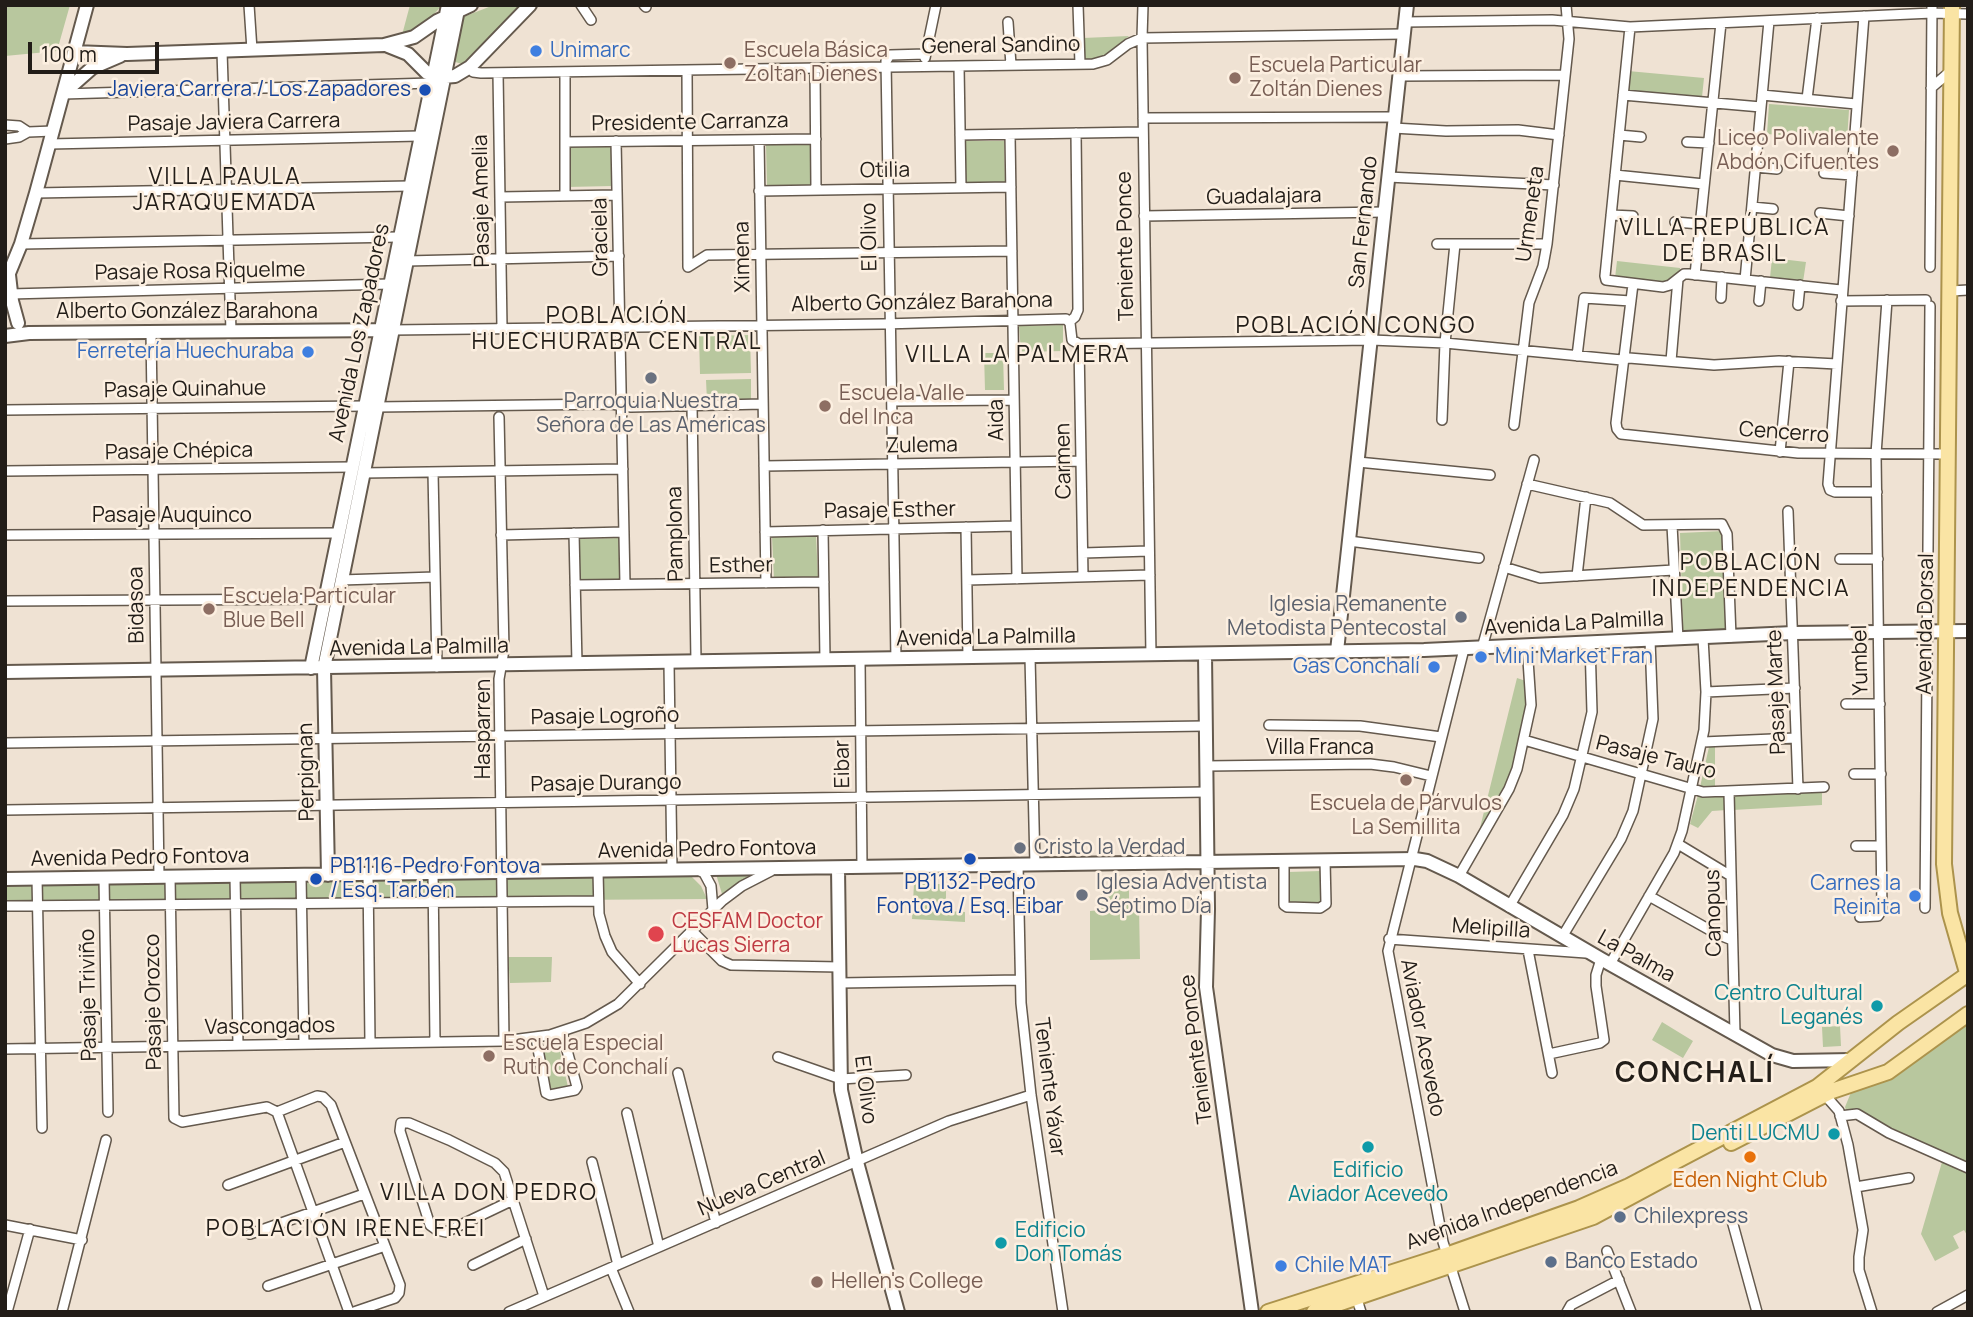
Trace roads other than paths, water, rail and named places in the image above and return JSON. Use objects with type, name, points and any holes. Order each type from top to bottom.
[{"type":"main road","points":[[18,323],[8,284],[36,193],[87,5]]},
{"type":"main road","points":[[74,52],[127,54],[384,46],[414,37],[452,10],[471,5]]},
{"type":"main road","points":[[466,70],[530,5]]},
{"type":"main road","name":"San Fernando","points":[[1337,651],[1407,5]]},
{"type":"main road","name":"Avenida Dorsal","points":[[1952,9],[1945,873],[1952,921],[1967,974]]},
{"type":"main road","name":"Avenida Los Zapadores","points":[[386,330],[390,284],[420,136],[452,10]]},
{"type":"main road","points":[[384,46],[408,54],[435,78]]},
{"type":"main road","points":[[63,94],[92,68],[127,54]]},
{"type":"main road","name":"General Sandino","points":[[435,78],[466,70]]},
{"type":"main road","name":"Avenida Los Zapadores","points":[[318,668],[341,580],[358,470],[386,330],[406,261],[435,78]]},
{"type":"main road","name":"Alberto González Barahona","points":[[5,310],[29,332]]},
{"type":"main road","name":"Alberto González Barahona","points":[[5,336],[29,332],[386,330]]},
{"type":"main road","name":"Avenida Los Zapadores","points":[[318,668],[326,599],[339,533],[358,470]]},
{"type":"main road","name":"Avenida La Palmilla","points":[[5,672],[1464,649],[1793,633],[1968,631]]},
{"type":"main road","name":"Teniente Ponce","points":[[1205,654],[1208,862],[1206,987],[1252,1312]]},
{"type":"main road","name":"Perpignan","points":[[318,668],[326,739],[328,875]]},
{"type":"main road","name":"La Palma","points":[[1409,859],[1427,861],[1459,876],[1772,1055],[1786,1060],[1817,1062],[1852,1060]]},
{"type":"main road","name":"Avenida Pedro Fontova","points":[[5,878],[1409,859]]},
{"type":"main road","name":"El Olivo","points":[[838,868],[841,1079],[844,1103],[857,1162],[898,1312]]},
{"type":"main road","name":"Avenida Independencia","points":[[1821,1091],[1852,1060],[1898,1023],[1967,974]]},
{"type":"main road","name":"Avenida Independencia","points":[[1314,1312],[1356,1298],[1619,1191],[1821,1091],[1849,1086],[1888,1072],[1968,1014]]},
{"type":"main road","name":"Avenida Independencia","points":[[1268,1312],[1356,1298]]},
{"type":"street","points":[[249,5],[252,50]]},
{"type":"street","points":[[582,5],[592,20]]},
{"type":"street","points":[[923,67],[936,5]]},
{"type":"street","points":[[1078,5],[1080,64]]},
{"type":"street","name":"Teniente Ponce","points":[[1143,5],[1151,655]]},
{"type":"street","name":"Urmeneta","points":[[1514,425],[1529,303],[1543,266],[1547,244],[1565,75],[1569,23],[1566,5]]},
{"type":"street","points":[[1930,267],[1932,9]]},
{"type":"street","name":"General Sandino","points":[[466,70],[498,73],[1080,64],[1104,61],[1128,44],[1142,38],[1552,20],[1629,27],[1864,16],[1932,9],[1952,9],[1968,13]]},
{"type":"street","points":[[1864,16],[1841,290],[1832,454],[1828,473],[1830,490],[1835,492],[1877,492]]},
{"type":"street","points":[[1807,99],[1817,18]]},
{"type":"street","points":[[1745,280],[1769,21]]},
{"type":"street","points":[[1008,22],[1011,65]]},
{"type":"street","points":[[1695,275],[1721,23]]},
{"type":"street","points":[[1629,27],[1605,279],[1609,282],[1667,287],[1684,274],[1841,290]]},
{"type":"street","points":[[222,51],[231,331]]},
{"type":"street","name":"General Sandino","points":[[886,67],[890,55],[926,54]]},
{"type":"street","points":[[959,66],[961,188]]},
{"type":"street","name":"El Olivo","points":[[886,67],[896,659]]},
{"type":"street","points":[[815,68],[816,190]]},
{"type":"street","points":[[687,70],[688,267],[707,255],[1012,251]]},
{"type":"street","points":[[1931,88],[1952,70]]},
{"type":"street","name":"Graciela","points":[[565,72],[565,196]]},
{"type":"street","name":"Pasaje Amelia","points":[[498,73],[502,328]]},
{"type":"street","points":[[1399,76],[1565,75]]},
{"type":"street","points":[[63,94],[435,78]]},
{"type":"street","points":[[1623,95],[1761,107]]},
{"type":"street","points":[[1762,95],[1856,104]]},
{"type":"street","points":[[1143,118],[1394,122],[1446,131],[1518,130],[1559,135]]},
{"type":"street","points":[[5,125],[19,126],[28,132]]},
{"type":"street","points":[[5,139],[28,132],[53,131]]},
{"type":"street","points":[[960,135],[1143,132]]},
{"type":"street","points":[[1069,322],[1078,310],[1076,134]]},
{"type":"street","name":"Aida","points":[[1010,135],[1017,579]]},
{"type":"street","points":[[1619,135],[1641,137]]},
{"type":"street","name":"Pasaje Javiera Carrera","points":[[49,144],[420,136]]},
{"type":"street","name":"Presidente Carranza","points":[[565,142],[816,139]]},
{"type":"street","name":"Ximena","points":[[759,140],[766,583]]},
{"type":"street","name":"Graciela","points":[[617,141],[625,584]]},
{"type":"street","points":[[1686,142],[1709,143]]},
{"type":"street","points":[[1755,167],[1777,169]]},
{"type":"street","points":[[1824,173],[1852,175]]},
{"type":"street","points":[[1615,175],[1704,184]]},
{"type":"street","points":[[1388,177],[1554,185]]},
{"type":"street","points":[[36,193],[410,186]]},
{"type":"street","name":"Otilia","points":[[760,191],[1011,187]]},
{"type":"street","points":[[500,197],[617,195]]},
{"type":"street","points":[[1752,206],[1773,209]]},
{"type":"street","name":"Guadalajara","points":[[1144,216],[1384,212]]},
{"type":"street","points":[[1820,213],[1849,216]]},
{"type":"street","points":[[1611,215],[1633,216]]},
{"type":"street","points":[[1675,222],[1700,224]]},
{"type":"street","points":[[21,244],[400,237]]},
{"type":"street","points":[[1437,244],[1547,244]]},
{"type":"street","points":[[1442,421],[1445,343],[1455,244]]},
{"type":"street","points":[[406,261],[619,256]]},
{"type":"street","points":[[1930,256],[1951,270]]},
{"type":"street","points":[[1721,298],[1722,277]]},
{"type":"street","points":[[1671,361],[1678,279]]},
{"type":"street","points":[[1759,301],[1761,281]]},
{"type":"street","name":"Pasaje Rosa Riquelme","points":[[8,284],[230,290],[390,284]]},
{"type":"street","points":[[1622,360],[1633,284]]},
{"type":"street","points":[[1798,304],[1800,285]]},
{"type":"street","points":[[1951,291],[1968,290]]},
{"type":"street","points":[[1577,356],[1584,298],[1631,301]]},
{"type":"street","points":[[1841,300],[1886,300]]},
{"type":"street","name":"Avenida Dorsal","points":[[1886,300],[1928,303],[1930,455],[1925,908]]},
{"type":"street","name":"Yumbel","points":[[1860,917],[1878,916],[1882,912],[1876,454],[1886,300]]},
{"type":"street","name":"Alberto González Barahona","points":[[386,330],[891,324],[1066,319],[1069,322],[1071,338],[1079,344]]},
{"type":"street","name":"Bidasoa","points":[[150,332],[158,808],[164,877]]},
{"type":"street","points":[[1079,344],[1371,340],[1445,343],[1622,360],[1629,358],[1724,365],[1790,361],[1837,364]]},
{"type":"street","name":"Carmen","points":[[1079,344],[1083,577]]},
{"type":"street","name":"Cencerro","points":[[1622,360],[1616,423],[1619,432],[1628,437],[1780,452],[1948,454]]},
{"type":"street","points":[[1780,452],[1790,361]]},
{"type":"street","points":[[892,401],[1014,400]]},
{"type":"street","name":"Pasaje Quinahue","points":[[5,410],[763,404]]},
{"type":"street","name":"Pamplona","points":[[692,406],[696,662]]},
{"type":"street","name":"Hasparren","points":[[499,417],[504,650],[499,679],[505,1041]]},
{"type":"street","points":[[1482,648],[1534,460]]},
{"type":"street","name":"Zulema","points":[[764,466],[1081,461]]},
{"type":"street","points":[[1358,462],[1490,475]]},
{"type":"street","name":"Pasaje Chépica","points":[[5,471],[433,472],[623,469]]},
{"type":"street","points":[[433,472],[436,667]]},
{"type":"street","points":[[1527,484],[1615,506],[1643,525],[1716,523],[1726,528],[1731,637]]},
{"type":"street","points":[[1577,576],[1586,497]]},
{"type":"street","name":"Pasaje Marte","points":[[1788,510],[1798,789]]},
{"type":"street","points":[[1672,525],[1678,639]]},
{"type":"street","name":"Pasaje Esther","points":[[765,531],[1016,526]]},
{"type":"street","points":[[966,527],[968,658]]},
{"type":"street","points":[[823,530],[825,660]]},
{"type":"street","points":[[501,535],[624,532]]},
{"type":"street","name":"Pasaje Auquinco","points":[[5,536],[339,533]]},
{"type":"street","points":[[574,533],[577,664]]},
{"type":"street","points":[[1349,541],[1479,558]]},
{"type":"street","points":[[1083,554],[1150,551]]},
{"type":"street","points":[[1840,559],[1878,559]]},
{"type":"street","points":[[1504,567],[1540,578],[1674,570]]},
{"type":"street","points":[[967,580],[1150,576]]},
{"type":"street","points":[[341,580],[435,577]]},
{"type":"street","name":"Esther","points":[[575,585],[824,582]]},
{"type":"street","points":[[5,601],[326,599]]},
{"type":"street","points":[[1549,1054],[1604,1040],[1596,986],[1600,959],[1649,896],[1678,844],[1703,742],[1706,692],[1703,638]]},
{"type":"street","points":[[1562,937],[1626,830],[1642,774],[1653,719],[1650,640]]},
{"type":"street","points":[[1510,907],[1567,807],[1592,712],[1590,643]]},
{"type":"street","points":[[1459,876],[1511,783],[1524,740],[1531,696],[1527,645]]},
{"type":"street","name":"Aviador Acevedo","points":[[1464,649],[1389,939],[1388,959],[1448,1261],[1465,1312]]},
{"type":"street","points":[[1030,657],[1035,865]]},
{"type":"street","name":"Eibar","points":[[860,660],[862,867]]},
{"type":"street","points":[[669,663],[673,870]]},
{"type":"street","points":[[1706,692],[1795,688]]},
{"type":"street","points":[[1846,704],[1880,704]]},
{"type":"street","points":[[1269,725],[1371,726],[1441,737]]},
{"type":"street","name":"Pasaje Logroño","points":[[5,743],[1206,726]]},
{"type":"street","points":[[1703,742],[1796,738]]},
{"type":"street","name":"Pasaje Tauro","points":[[1524,740],[1709,793],[1824,788]]},
{"type":"street","name":"Villa Franca","points":[[1206,766],[1370,764],[1432,776]]},
{"type":"street","points":[[1854,774],[1881,774]]},
{"type":"street","name":"Pasaje Durango","points":[[5,810],[1207,792]]},
{"type":"street","name":"Canopus","points":[[1729,792],[1735,1034]]},
{"type":"street","points":[[1678,844],[1731,876]]},
{"type":"street","points":[[1856,846],[1881,846]]},
{"type":"street","points":[[1284,861],[1284,905],[1320,908],[1326,904],[1325,860]]},
{"type":"street","name":"Teniente Yávar","points":[[1018,865],[1020,980],[1031,1095],[1063,1312]]},
{"type":"street","name":"Vascongados","points":[[5,1048],[505,1041],[562,1032],[606,1012],[640,984],[713,910],[742,886],[766,872],[780,869]]},
{"type":"street","points":[[698,870],[704,873],[711,886],[713,910]]},
{"type":"street","points":[[598,871],[601,924],[608,944],[640,984]]},
{"type":"street","points":[[433,874],[435,1042]]},
{"type":"street","points":[[368,875],[370,1043]]},
{"type":"street","points":[[235,876],[238,1045]]},
{"type":"street","points":[[301,876],[304,1044]]},
{"type":"street","name":"Pasaje Triviño","points":[[104,877],[108,1112]]},
{"type":"street","name":"Pasaje Orozco","points":[[164,877],[170,904],[173,1116],[176,1121],[182,1122],[267,1107],[277,1112]]},
{"type":"street","points":[[37,878],[42,1128]]},
{"type":"street","points":[[1649,896],[1732,940]]},
{"type":"street","points":[[5,906],[598,901]]},
{"type":"street","points":[[692,931],[722,961],[731,965],[840,967]]},
{"type":"street","name":"Melipilla","points":[[1389,939],[1528,950],[1600,959]]},
{"type":"street","points":[[1528,950],[1552,1073]]},
{"type":"street","points":[[840,983],[1020,980]]},
{"type":"street","points":[[536,1038],[546,1093],[550,1095],[575,1090],[577,1087],[562,1032]]},
{"type":"street","points":[[778,1057],[841,1079],[906,1075]]},
{"type":"street","points":[[678,1073],[716,1223]]},
{"type":"street","points":[[1849,1086],[1841,1099],[1840,1114],[1863,1230],[1859,1270],[1872,1312]]},
{"type":"street","points":[[1821,1091],[1840,1114]]},
{"type":"street","name":"Nueva Central","points":[[509,1312],[967,1114],[1031,1095]]},
{"type":"street","points":[[317,1096],[323,1097],[331,1105],[400,1285],[395,1298],[351,1312],[277,1112],[317,1096]]},
{"type":"street","points":[[627,1113],[659,1247]]},
{"type":"street","points":[[1840,1114],[1857,1114],[1889,1133],[1968,1168]]},
{"type":"street","points":[[513,1200],[446,1232],[436,1230],[430,1225],[400,1131],[401,1123],[409,1123],[495,1163],[504,1172],[544,1296]]},
{"type":"street","points":[[62,1312],[106,1140]]},
{"type":"street","points":[[228,1185],[345,1142]]},
{"type":"street","points":[[592,1162],[615,1266],[629,1312]]},
{"type":"street","points":[[1856,1187],[1909,1178]]},
{"type":"street","points":[[250,1234],[364,1194]]},
{"type":"street","points":[[1731,1217],[1757,1312]]},
{"type":"street","points":[[5,1225],[82,1240]]},
{"type":"street","points":[[7,1312],[30,1229]]},
{"type":"street","points":[[473,1265],[526,1239]]},
{"type":"street","points":[[268,1286],[385,1246]]},
{"type":"street","points":[[1607,1251],[1631,1312]]},
{"type":"street","points":[[1567,1312],[1572,1305],[1619,1280]]},
{"type":"street","points":[[1937,1312],[1968,1295]]},
{"type":"place","name":"Unimarc","points":[[536,51]]},
{"type":"place","name":"Escuela Básica Zoltan Dienes","points":[[730,63]]},
{"type":"place","name":"Escuela Particular Zoltán Dienes","points":[[1235,78]]},
{"type":"place","name":"Javiera Carrera / Los Zapadores","points":[[425,90]]},
{"type":"place","name":"Liceo Polivalente Abdón Cifuentes","points":[[1893,151]]},
{"type":"place","name":"Ferretería Huechuraba","points":[[308,352]]},
{"type":"place","name":"Parroquia Nuestra Señora de Las Américas","points":[[651,378]]},
{"type":"place","name":"Escuela Valle del Inca","points":[[825,406]]},
{"type":"place","name":"Escuela Particular Blue Bell","points":[[209,609]]},
{"type":"place","name":"Iglesia Remanente Metodista Pentecostal","points":[[1461,617]]},
{"type":"place","name":"Mini Market Fran","points":[[1481,657]]},
{"type":"place","name":"Gas Conchalí","points":[[1434,667]]},
{"type":"place","name":"Escuela de Párvulos La Semillita","points":[[1406,780]]},
{"type":"place","name":"Cristo la Verdad","points":[[1020,848]]},
{"type":"place","name":"PB1132-Pedro Fontova / Esq. Eibar","points":[[970,859]]},
{"type":"place","name":"PB1116-Pedro Fontova / Esq. Tarben","points":[[316,879]]},
{"type":"place","name":"Iglesia Adventista Séptimo Día","points":[[1082,895]]},
{"type":"place","name":"Carnes la Reinita","points":[[1915,896]]},
{"type":"place","name":"CESFAM Doctor Lucas Sierra","points":[[656,934]]},
{"type":"place","name":"Centro Cultural Leganés","points":[[1877,1006]]},
{"type":"place","name":"Escuela Especial Ruth de Conchalí","points":[[489,1056]]},
{"type":"place","name":"Denti LUCMU","points":[[1834,1134]]},
{"type":"place","name":"Edificio Aviador Acevedo","points":[[1368,1147]]},
{"type":"place","name":"Eden Night Club","points":[[1750,1157]]},
{"type":"place","name":"Chilexpress","points":[[1620,1217]]},
{"type":"place","name":"Edificio Don Tomás","points":[[1001,1243]]},
{"type":"place","name":"Banco Estado","points":[[1551,1262]]},
{"type":"place","name":"Chile MAT","points":[[1281,1266]]},
{"type":"place","name":"Hellen's College","points":[[817,1282]]},
{"type":"district","name":"VILLA PAULA JARAQUEMADA","points":[[225,191]]},
{"type":"district","name":"VILLA REPÚBLICA DE BRASIL","points":[[1725,242]]},
{"type":"district","name":"POBLACIÓN CONGO","points":[[1356,327]]},
{"type":"district","name":"POBLACIÓN HUECHURABA CENTRAL","points":[[617,330]]},
{"type":"district","name":"VILLA LA PALMERA","points":[[1018,356]]},
{"type":"district","name":"POBLACIÓN INDEPENDENCIA","points":[[1751,577]]},
{"type":"district","name":"CONCHALÍ","points":[[1695,1074]]},
{"type":"district","name":"VILLA DON PEDRO","points":[[489,1194]]},
{"type":"district","name":"POBLACIÓN IRENE FREI","points":[[346,1230]]}]
